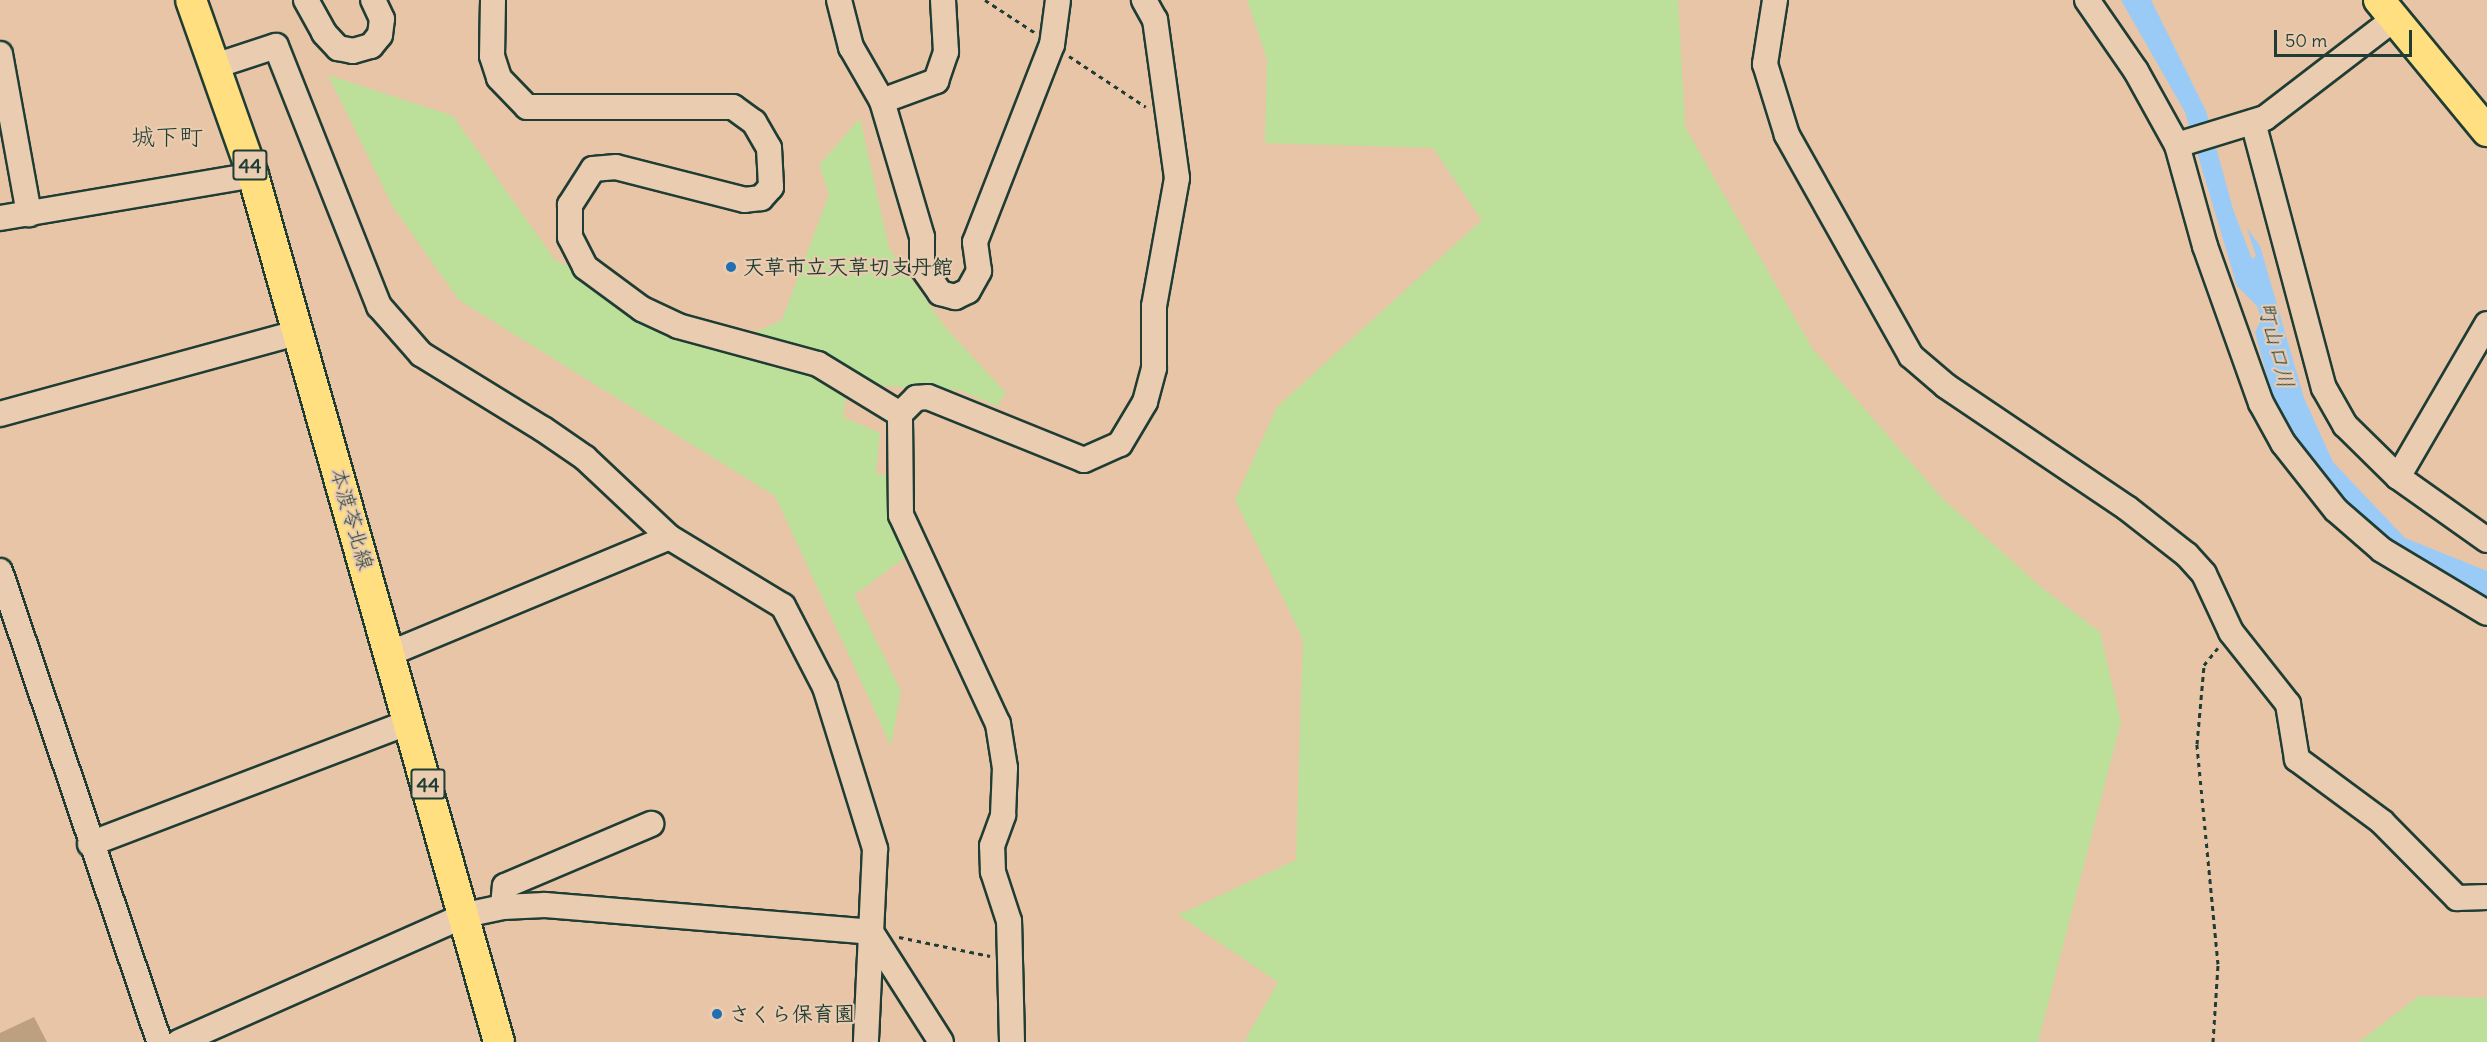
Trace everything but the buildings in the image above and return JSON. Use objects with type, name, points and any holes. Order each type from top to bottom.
[{"type":"main road","name":"本渡苓北線","points":[[191,0],[254,175],[500,1042]]},
{"type":"main road","points":[[2386,9],[2487,131]]},
{"type":"street","points":[[306,0],[331,40],[353,51],[371,46],[380,35],[382,19],[373,0]]},
{"type":"street","points":[[493,0],[492,56],[499,78],[527,107],[733,107],[754,122],[769,147],[771,187],[761,198],[745,200],[616,167],[593,170],[579,183],[568,222],[585,267],[608,287],[669,322],[818,364],[900,414]]},
{"type":"street","points":[[839,0],[851,47],[882,101],[922,237],[922,267],[940,293],[961,296],[979,271],[975,242],[1058,0]]},
{"type":"street","points":[[882,101],[936,81],[946,52],[943,0]]},
{"type":"street","points":[[1012,1042],[1013,960],[1009,921],[993,872],[992,846],[1003,815],[1005,768],[998,724],[900,515],[900,414],[916,398],[928,397],[1084,460],[1120,444],[1145,402],[1154,368],[1154,306],[1177,178],[1155,20],[1144,0]]},
{"type":"street","points":[[1775,0],[1765,63],[1787,135],[1911,356],[1946,386],[2127,508],[2187,555],[2204,574],[2231,632],[2288,704],[2297,759],[2382,822],[2457,898],[2487,897]]},
{"type":"street","points":[[2087,0],[2184,143],[2209,257],[2261,403],[2283,443],[2336,510],[2382,550],[2487,613]]},
{"type":"street","points":[[2184,143],[2250,123],[2386,9]]},
{"type":"street","points":[[215,66],[276,46],[378,306],[393,325],[447,375],[585,459],[669,537],[783,606],[825,687],[875,849],[866,1042]]},
{"type":"street","points":[[0,54],[29,214]]},
{"type":"street","points":[[2250,123],[2324,388],[2345,425],[2398,477],[2487,540]]},
{"type":"street","points":[[0,218],[254,175]]},
{"type":"street","points":[[2398,477],[2487,324]]},
{"type":"street","points":[[0,414],[297,333]]},
{"type":"street","points":[[391,653],[669,537]]},
{"type":"street","points":[[0,571],[90,844],[159,1042]]},
{"type":"street","points":[[90,844],[410,722]]},
{"type":"street","points":[[503,907],[505,886],[651,824]]},
{"type":"street","points":[[179,1042],[465,915],[503,907],[545,905],[871,932]]},
{"type":"street","points":[[871,932],[941,1042]]},
{"type":"path","points":[[985,0],[1146,107]]},
{"type":"path","points":[[2212,1042],[2218,964],[2198,699],[2204,665],[2231,632]]},
{"type":"path","points":[[871,932],[1013,960]]},
{"type":"green space","points":[[1247,0],[1678,0],[1685,127],[1812,348],[1941,497],[2041,587],[2100,632],[2121,722],[2038,1042],[1244,1042],[1278,982],[1178,915],[1296,860],[1303,639],[1235,500],[1277,407],[1482,220],[1433,148],[1265,143],[1267,59]]},
{"type":"green space","points":[[328,75],[453,116],[555,260],[736,341],[782,320],[829,194],[819,165],[860,118],[889,248],[946,328],[1006,393],[997,406],[959,390],[848,384],[843,417],[880,433],[876,474],[903,477],[906,557],[854,595],[901,691],[891,746],[775,496],[459,300],[393,207]]},
{"type":"green space","points":[[2419,996],[2487,998],[2487,1042],[2359,1042]]},
{"type":"water","name":"町山口川","points":[[2121,0],[2151,0],[2206,111],[2233,209],[2252,259],[2256,256],[2247,228],[2260,246],[2304,398],[2333,462],[2405,538],[2487,571],[2487,603],[2440,580],[2342,505],[2280,423],[2255,333],[2261,319],[2257,306],[2237,286],[2185,112]]},
{"type":"place","name":"天草市立天草切支丹館","points":[[731,267]]},
{"type":"place","name":"さくら保育園","points":[[717,1014]]},
{"type":"district","name":"城下町","points":[[167,137]]}]
